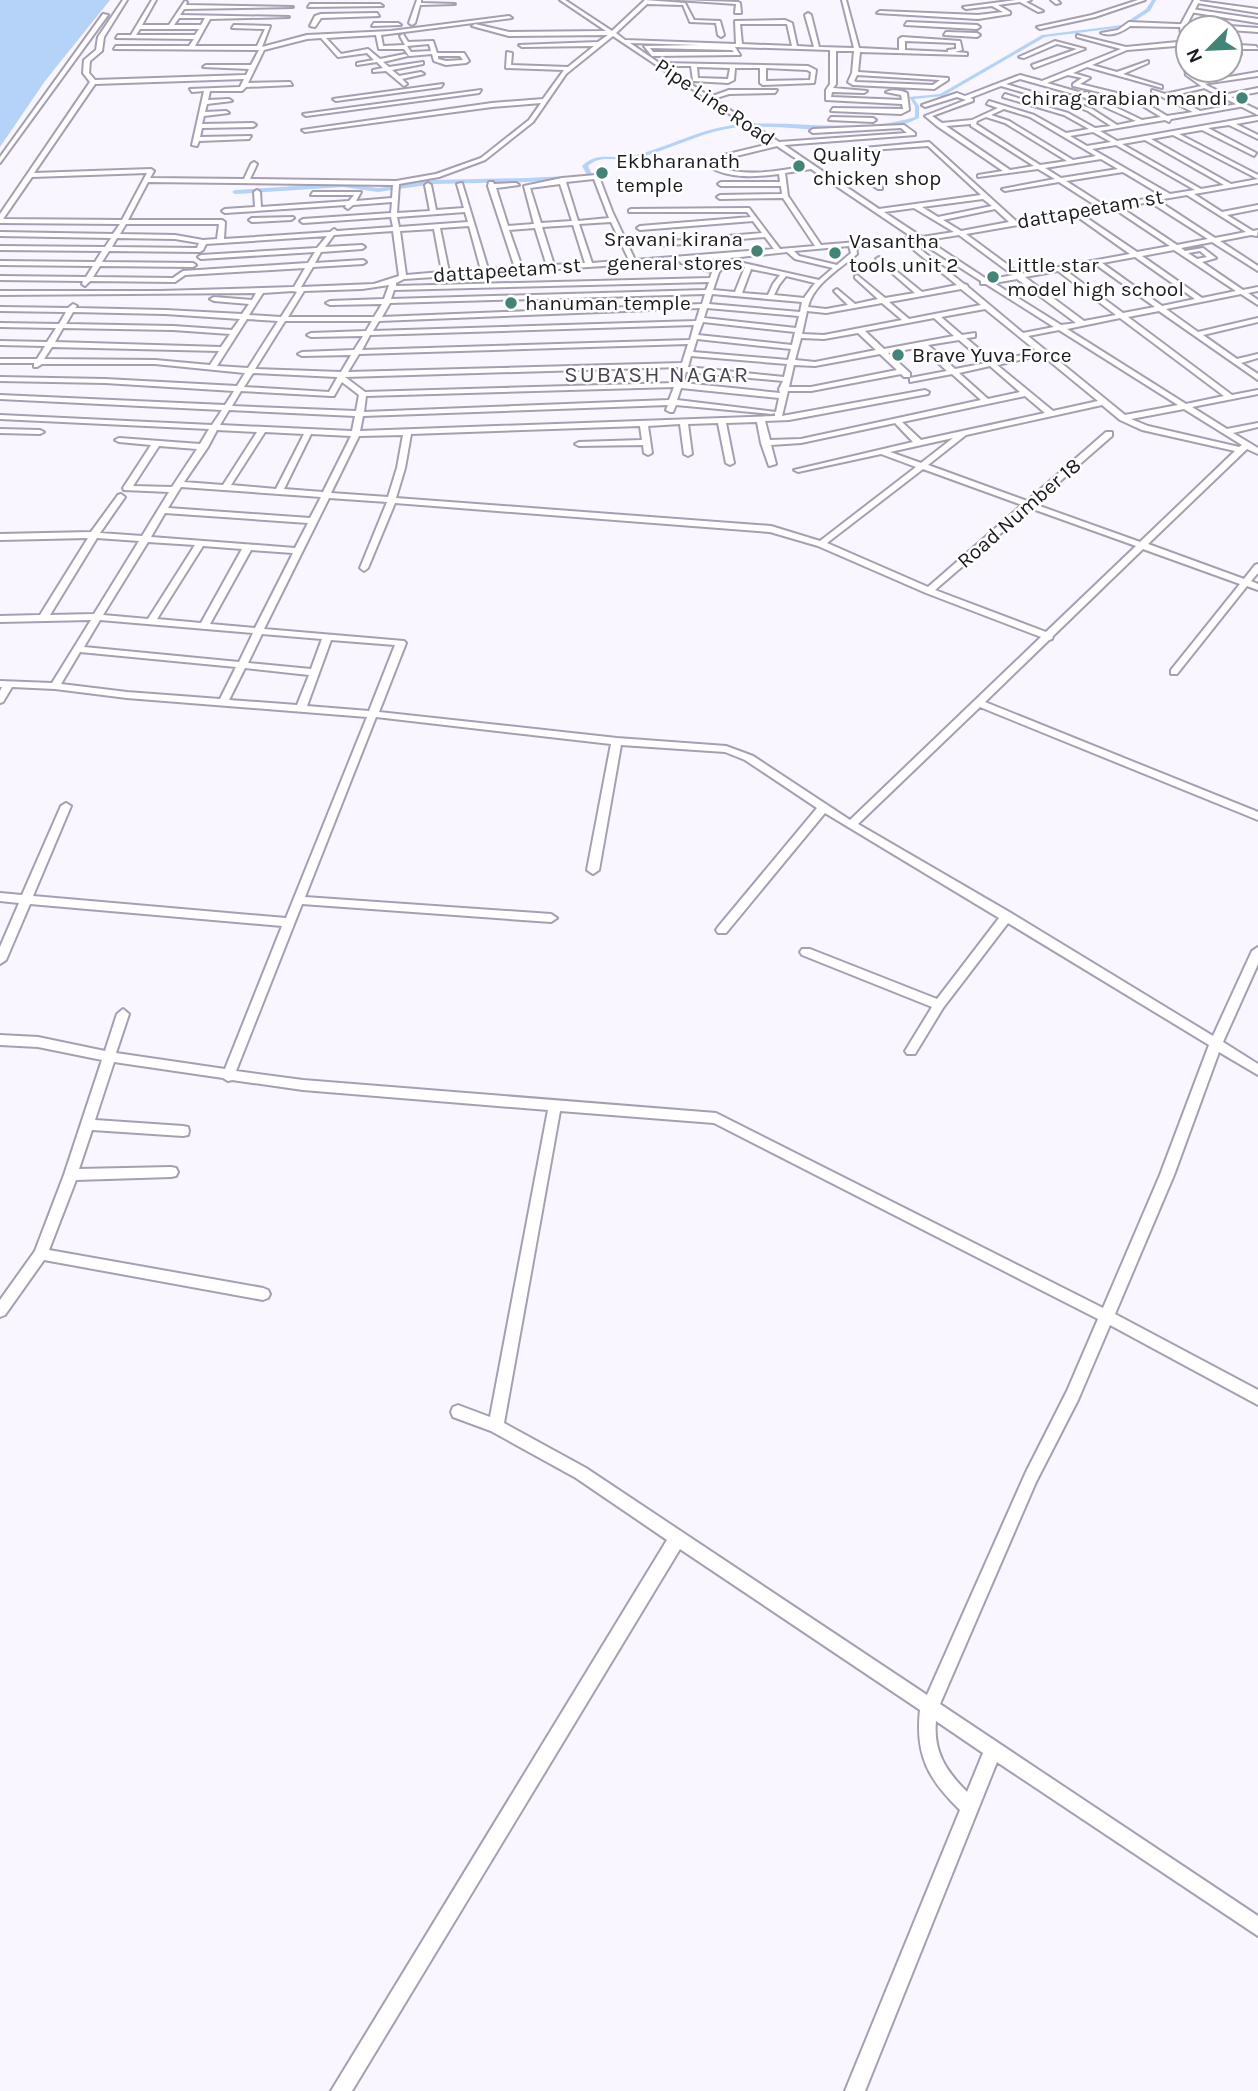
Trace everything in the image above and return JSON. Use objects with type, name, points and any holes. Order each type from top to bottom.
[{"type":"main road","points":[[1191,14],[1199,1]]},
{"type":"main road","points":[[1205,85],[1227,96]]},
{"type":"main road","points":[[1205,85],[1252,108]]},
{"type":"street","points":[[0,161],[116,0]]},
{"type":"street","points":[[93,82],[86,73],[88,60],[99,51],[101,37],[125,0]]},
{"type":"street","points":[[133,37],[154,0]]},
{"type":"street","points":[[171,27],[186,0]]},
{"type":"street","points":[[234,27],[282,27],[293,0]]},
{"type":"street","name":"Pipe Line Road","points":[[562,0],[660,64],[745,125],[773,138],[877,211],[986,282],[1185,405],[1226,432],[1244,448],[1258,452]]},
{"type":"street","points":[[672,0],[738,3],[738,13]]},
{"type":"street","points":[[844,0],[857,50],[852,83],[934,87],[946,79],[855,73]]},
{"type":"street","points":[[966,7],[1029,0]]},
{"type":"street","points":[[1040,26],[1093,16],[1143,0]]},
{"type":"street","points":[[570,5],[581,1]]},
{"type":"street","points":[[146,180],[312,181],[396,186],[437,176],[483,159],[531,121],[569,69],[629,20],[646,1],[685,4],[692,21],[718,22],[721,35]]},
{"type":"street","points":[[1021,1],[1040,12]]},
{"type":"street","points":[[1199,1],[1258,11]]},
{"type":"street","points":[[374,31],[412,24],[419,2],[450,4],[444,17]]},
{"type":"street","points":[[310,6],[382,3],[374,31],[381,48],[405,45],[430,42],[434,54],[438,61],[466,61],[462,54],[434,54],[409,54],[405,45],[402,35],[374,31],[357,27]]},
{"type":"street","points":[[880,13],[978,17],[1008,13],[993,4]]},
{"type":"street","points":[[182,7],[290,7]]},
{"type":"street","points":[[1192,11],[1218,14]]},
{"type":"street","points":[[1258,11],[1244,29],[1258,30]]},
{"type":"street","points":[[887,23],[889,13]]},
{"type":"street","points":[[321,28],[311,27],[317,17],[377,15]]},
{"type":"street","points":[[808,15],[817,48]]},
{"type":"street","points":[[177,16],[286,17]]},
{"type":"street","points":[[225,48],[239,16]]},
{"type":"street","points":[[191,48],[208,17]]},
{"type":"street","points":[[906,33],[977,37],[978,17]]},
{"type":"street","points":[[116,48],[260,49],[296,38],[509,18]]},
{"type":"street","points":[[1244,19],[1258,21]]},
{"type":"street","points":[[739,45],[737,22],[785,22],[789,23],[795,48]]},
{"type":"street","points":[[465,23],[509,34],[611,34]]},
{"type":"street","points":[[907,24],[977,27]]},
{"type":"street","points":[[1104,33],[1119,31],[1129,24],[1174,33]]},
{"type":"street","points":[[139,27],[202,27]]},
{"type":"street","points":[[245,85],[268,27]]},
{"type":"street","points":[[294,34],[402,30]]},
{"type":"street","points":[[322,36],[340,55],[368,51],[404,84]]},
{"type":"street","points":[[1079,36],[1126,50]]},
{"type":"street","points":[[118,37],[195,37]]},
{"type":"street","points":[[1042,83],[1126,50],[1174,38]]},
{"type":"street","points":[[720,46],[857,50],[902,50],[959,50],[956,41],[902,39],[902,50]]},
{"type":"street","points":[[625,41],[720,46],[736,48],[738,54],[652,54],[646,47],[667,44]]},
{"type":"street","points":[[1019,59],[1057,42],[1109,57]]},
{"type":"street","points":[[522,45],[598,44]]},
{"type":"street","points":[[833,49],[833,85],[829,90],[904,93],[905,102],[904,111],[833,110]]},
{"type":"street","points":[[1034,66],[1082,49]]},
{"type":"street","points":[[902,50],[965,54]]},
{"type":"street","points":[[509,53],[508,67],[569,69]]},
{"type":"street","points":[[359,64],[405,56]]},
{"type":"street","points":[[679,65],[681,57],[740,59],[730,81],[695,80],[694,65]]},
{"type":"street","points":[[1019,59],[1043,69]]},
{"type":"street","points":[[1118,74],[1146,62]]},
{"type":"street","points":[[375,71],[421,63]]},
{"type":"street","points":[[660,64],[764,67],[814,71],[812,82],[802,85],[763,83],[764,67]]},
{"type":"street","points":[[1088,65],[1157,89],[1163,96],[1198,113]]},
{"type":"street","points":[[206,67],[252,67]]},
{"type":"street","points":[[1053,72],[1090,79],[1074,85],[1135,99],[1187,131]]},
{"type":"street","points":[[397,78],[421,74]]},
{"type":"street","points":[[732,74],[762,75]]},
{"type":"street","points":[[1010,74],[1083,95],[1141,122]]},
{"type":"street","points":[[890,85],[891,75]]},
{"type":"street","points":[[93,82],[248,77]]},
{"type":"street","points":[[964,98],[1020,77]]},
{"type":"street","points":[[0,220],[93,82]]},
{"type":"street","points":[[1216,90],[1258,82]]},
{"type":"street","points":[[1032,116],[1113,83]]},
{"type":"street","points":[[192,90],[290,84]]},
{"type":"street","points":[[1000,84],[1037,95]]},
{"type":"street","points":[[1163,96],[1209,84]]},
{"type":"street","points":[[336,99],[441,85]]},
{"type":"street","points":[[1025,102],[1057,87]]},
{"type":"street","points":[[364,88],[388,119]]},
{"type":"street","points":[[306,114],[477,88],[492,105]]},
{"type":"street","points":[[206,90],[196,142],[249,137]]},
{"type":"street","points":[[713,97],[729,92],[788,90]]},
{"type":"street","points":[[1182,105],[1258,90]]},
{"type":"street","points":[[1120,94],[1134,91]]},
{"type":"street","points":[[925,105],[957,95],[971,100],[928,116],[1009,172]]},
{"type":"street","points":[[1005,96],[1066,114],[1199,190]]},
{"type":"street","points":[[204,102],[229,101]]},
{"type":"street","points":[[305,130],[492,105],[544,101]]},
{"type":"street","points":[[1068,102],[1090,110],[1117,127]]},
{"type":"street","points":[[989,103],[1032,116],[1168,196]]},
{"type":"street","points":[[939,125],[973,122],[1004,107]]},
{"type":"street","points":[[1066,135],[1198,113],[1252,108]]},
{"type":"street","points":[[1087,148],[1230,123],[1252,108]]},
{"type":"street","points":[[831,119],[877,119],[881,118],[883,112]]},
{"type":"street","points":[[201,114],[226,113]]},
{"type":"street","points":[[986,115],[1007,122],[1073,162]]},
{"type":"street","points":[[973,122],[973,125],[1103,207]]},
{"type":"street","points":[[1230,123],[1258,137]]},
{"type":"street","points":[[199,126],[253,125]]},
{"type":"street","points":[[813,131],[902,126],[913,134],[773,138],[725,157],[711,166],[726,173],[782,173],[813,167]]},
{"type":"street","points":[[1203,128],[1256,154]]},
{"type":"street","points":[[1174,133],[1258,179]]},
{"type":"street","points":[[1146,138],[1229,185]]},
{"type":"street","points":[[856,149],[929,145],[1013,222]]},
{"type":"street","points":[[1244,156],[1256,154]]},
{"type":"street","points":[[980,176],[1102,157]]},
{"type":"street","points":[[1224,159],[1234,158]]},
{"type":"street","points":[[246,181],[254,164]]},
{"type":"street","points":[[1243,169],[1258,167]]},
{"type":"street","points":[[1005,189],[1123,170]]},
{"type":"street","points":[[1,420],[81,294],[151,171],[29,175]]},
{"type":"street","points":[[312,181],[314,172]]},
{"type":"street","points":[[782,173],[785,196],[819,247]]},
{"type":"street","points":[[554,267],[526,187],[596,176],[633,262]]},
{"type":"street","points":[[836,183],[866,177],[880,188]]},
{"type":"street","name":"dattapeetam st","points":[[0,293],[186,295],[340,287],[365,273],[393,286],[403,277],[633,262],[726,259],[778,251],[922,239],[1258,179]]},
{"type":"street","points":[[560,182],[589,265]]},
{"type":"street","points":[[460,184],[485,271]]},
{"type":"street","points":[[721,184],[784,184]]},
{"type":"street","points":[[428,185],[433,212]]},
{"type":"street","points":[[516,185],[491,185],[519,269]]},
{"type":"street","name":"dattapeetam st","points":[[396,186],[394,215],[403,277]]},
{"type":"street","points":[[257,192],[252,223],[291,218]]},
{"type":"street","points":[[1186,192],[1256,234]]},
{"type":"street","points":[[55,686],[95,617],[241,388],[301,287],[319,250],[359,193],[313,194]]},
{"type":"street","points":[[285,196],[286,207]]},
{"type":"street","points":[[720,197],[785,196]]},
{"type":"street","points":[[877,211],[984,197]]},
{"type":"street","points":[[1150,198],[1258,269]]},
{"type":"street","points":[[225,211],[394,200]]},
{"type":"street","points":[[914,205],[958,232],[1083,324]]},
{"type":"street","points":[[1113,205],[1258,303]]},
{"type":"street","points":[[937,219],[995,207]]},
{"type":"street","points":[[1221,214],[1258,207]]},
{"type":"street","points":[[631,211],[748,208],[753,219],[778,251]]},
{"type":"street","points":[[303,221],[468,210]]},
{"type":"street","points":[[1075,212],[1201,300]]},
{"type":"street","points":[[640,228],[753,219]]},
{"type":"street","points":[[0,220],[222,222],[220,241]]},
{"type":"street","points":[[505,228],[613,220]]},
{"type":"street","points":[[0,234],[175,237],[202,242],[472,224]]},
{"type":"street","points":[[437,227],[446,274]]},
{"type":"street","points":[[0,278],[175,280],[183,273],[311,265],[365,273],[360,233]]},
{"type":"street","points":[[660,244],[766,234]]},
{"type":"street","points":[[0,309],[182,313],[282,319],[375,319],[704,306],[820,311],[1256,234]]},
{"type":"street","points":[[251,240],[254,268]]},
{"type":"street","points":[[906,240],[1123,418],[1145,428],[1244,448]]},
{"type":"street","points":[[0,248],[200,250],[202,242]]},
{"type":"street","points":[[779,415],[785,379],[806,300],[820,282],[855,253],[852,245]]},
{"type":"street","points":[[201,257],[362,247]]},
{"type":"street","points":[[789,250],[797,258],[838,267]]},
{"type":"street","points":[[879,258],[920,294]]},
{"type":"street","points":[[665,422],[716,271],[726,259],[820,282]]},
{"type":"street","points":[[674,260],[716,271]]},
{"type":"street","points":[[1096,262],[1258,379]]},
{"type":"street","points":[[0,263],[192,265]]},
{"type":"street","points":[[738,294],[746,270],[750,266]]},
{"type":"street","points":[[270,267],[274,290]]},
{"type":"street","points":[[1058,268],[1231,398]]},
{"type":"street","points":[[236,270],[236,292]]},
{"type":"street","points":[[502,270],[506,300],[509,428]]},
{"type":"street","points":[[203,293],[205,272]]},
{"type":"street","points":[[770,297],[785,274]]},
{"type":"street","points":[[857,277],[907,321]]},
{"type":"street","points":[[301,287],[353,278]]},
{"type":"street","points":[[319,411],[387,302],[393,286],[713,280]]},
{"type":"street","points":[[292,372],[340,287]]},
{"type":"street","points":[[1024,335],[1258,289]]},
{"type":"street","points":[[212,368],[261,291]]},
{"type":"street","points":[[837,291],[853,306]]},
{"type":"street","points":[[330,303],[506,300],[709,292],[806,300]]},
{"type":"street","points":[[182,313],[186,295],[254,302]]},
{"type":"street","points":[[312,335],[699,322],[824,337],[988,306]]},
{"type":"street","points":[[935,316],[1051,414]]},
{"type":"street","points":[[1197,334],[1258,320]]},
{"type":"street","points":[[0,325],[236,332]]},
{"type":"street","points":[[859,330],[945,410]]},
{"type":"street","points":[[690,354],[815,364],[972,335]]},
{"type":"street","points":[[302,354],[569,347],[694,340],[794,347]]},
{"type":"street","points":[[0,343],[225,349]]},
{"type":"street","points":[[922,344],[986,401]]},
{"type":"street","points":[[913,380],[1043,353]]},
{"type":"street","points":[[1235,362],[1258,356]]},
{"type":"street","points":[[0,361],[155,362],[251,371],[341,375],[684,367],[785,379]]},
{"type":"street","points":[[341,375],[363,394],[678,385],[783,393],[903,371]]},
{"type":"street","points":[[0,379],[331,394]]},
{"type":"street","points":[[1,420],[356,434],[760,419],[925,392]]},
{"type":"street","points":[[1123,418],[1258,392]]},
{"type":"street","points":[[765,443],[800,441],[1026,393]]},
{"type":"street","points":[[223,703],[356,434],[363,394]]},
{"type":"street","points":[[0,397],[360,414],[673,402],[779,415]]},
{"type":"street","points":[[798,470],[1105,402]]},
{"type":"street","points":[[760,419],[772,464]]},
{"type":"street","points":[[721,420],[730,463]]},
{"type":"street","points":[[896,420],[919,443]]},
{"type":"street","points":[[684,421],[688,454]]},
{"type":"street","points":[[643,423],[648,453]]},
{"type":"street","points":[[1226,432],[1258,425]]},
{"type":"street","points":[[226,487],[263,429]]},
{"type":"street","points":[[0,431],[40,432]]},
{"type":"street","points":[[279,492],[309,431]]},
{"type":"street","points":[[364,568],[394,500],[403,466],[407,432]]},
{"type":"street","points":[[821,544],[964,434]]},
{"type":"street","name":"Road Number 18","points":[[929,591],[1109,434]]},
{"type":"street","points":[[119,440],[204,447]]},
{"type":"street","points":[[579,444],[646,442]]},
{"type":"street","points":[[156,444],[127,488],[226,487],[754,527],[786,532],[1049,637]]},
{"type":"street","points":[[851,825],[1244,448]]},
{"type":"street","points":[[880,451],[1258,587]]},
{"type":"street","points":[[44,617],[94,535],[121,497]]},
{"type":"street","points":[[165,510],[314,521]]},
{"type":"street","points":[[0,537],[94,535],[299,551]]},
{"type":"street","points":[[150,623],[200,544]]},
{"type":"street","points":[[204,627],[248,547]]},
{"type":"street","points":[[1174,672],[1258,567]]},
{"type":"street","points":[[0,619],[95,617],[401,643],[228,1076]]},
{"type":"street","points":[[301,709],[312,672],[327,638]]},
{"type":"street","points":[[76,649],[312,672]]},
{"type":"street","points":[[0,700],[4,684],[55,686],[223,703],[373,714],[617,741],[726,749],[749,758],[851,825],[1007,916],[1258,1070]]},
{"type":"street","points":[[980,703],[1258,816]]},
{"type":"street","points":[[593,870],[617,741]]},
{"type":"street","points":[[0,960],[66,806]]},
{"type":"street","points":[[722,930],[824,807]]},
{"type":"street","points":[[0,897],[288,922]]},
{"type":"street","points":[[299,900],[551,918]]},
{"type":"street","points":[[911,1051],[939,1005],[1007,916]]},
{"type":"street","points":[[970,1807],[946,1785],[927,1751],[925,1734],[929,1709],[1031,1477],[1073,1395],[1167,1174],[1216,1043],[1258,951]]},
{"type":"street","points":[[806,953],[939,1005]]},
{"type":"street","points":[[0,1311],[41,1254],[71,1175],[123,1014]]},
{"type":"street","points":[[0,1040],[38,1042],[109,1057],[303,1085],[716,1118],[1106,1316],[1258,1398]]},
{"type":"street","points":[[496,1426],[555,1104]]},
{"type":"street","points":[[87,1125],[183,1131]]},
{"type":"street","points":[[71,1175],[171,1172]]},
{"type":"street","points":[[41,1254],[263,1294]]},
{"type":"street","points":[[458,1412],[496,1426],[581,1474],[1258,1927]]},
{"type":"street","points":[[341,2091],[677,1539]]},
{"type":"street","points":[[855,2091],[993,1751]]},
{"type":"water","points":[[0,0],[110,0],[45,81],[0,147]]},
{"type":"waterway","points":[[235,192],[343,185],[378,190],[434,182],[590,176],[585,166],[595,159],[630,158],[732,127],[753,125],[851,128],[897,124],[917,118],[917,106],[911,98],[941,95],[1044,36],[1123,26],[1148,10],[1154,0]]},
{"type":"place","name":"chirag arabian mandi","points":[[1242,98]]},
{"type":"place","name":"Quality chicken shop","points":[[799,166]]},
{"type":"place","name":"Ekbharanath temple","points":[[602,173]]},
{"type":"place","name":"Sravani kirana general stores","points":[[757,251]]},
{"type":"place","name":"Vasantha tools unit 2","points":[[835,253]]},
{"type":"place","name":"Little star model high school","points":[[993,277]]},
{"type":"place","name":"hanuman temple","points":[[511,303]]},
{"type":"place","name":"Brave Yuva Force","points":[[898,355]]},
{"type":"district","name":"SUBASH NAGAR","points":[[657,374]]}]
